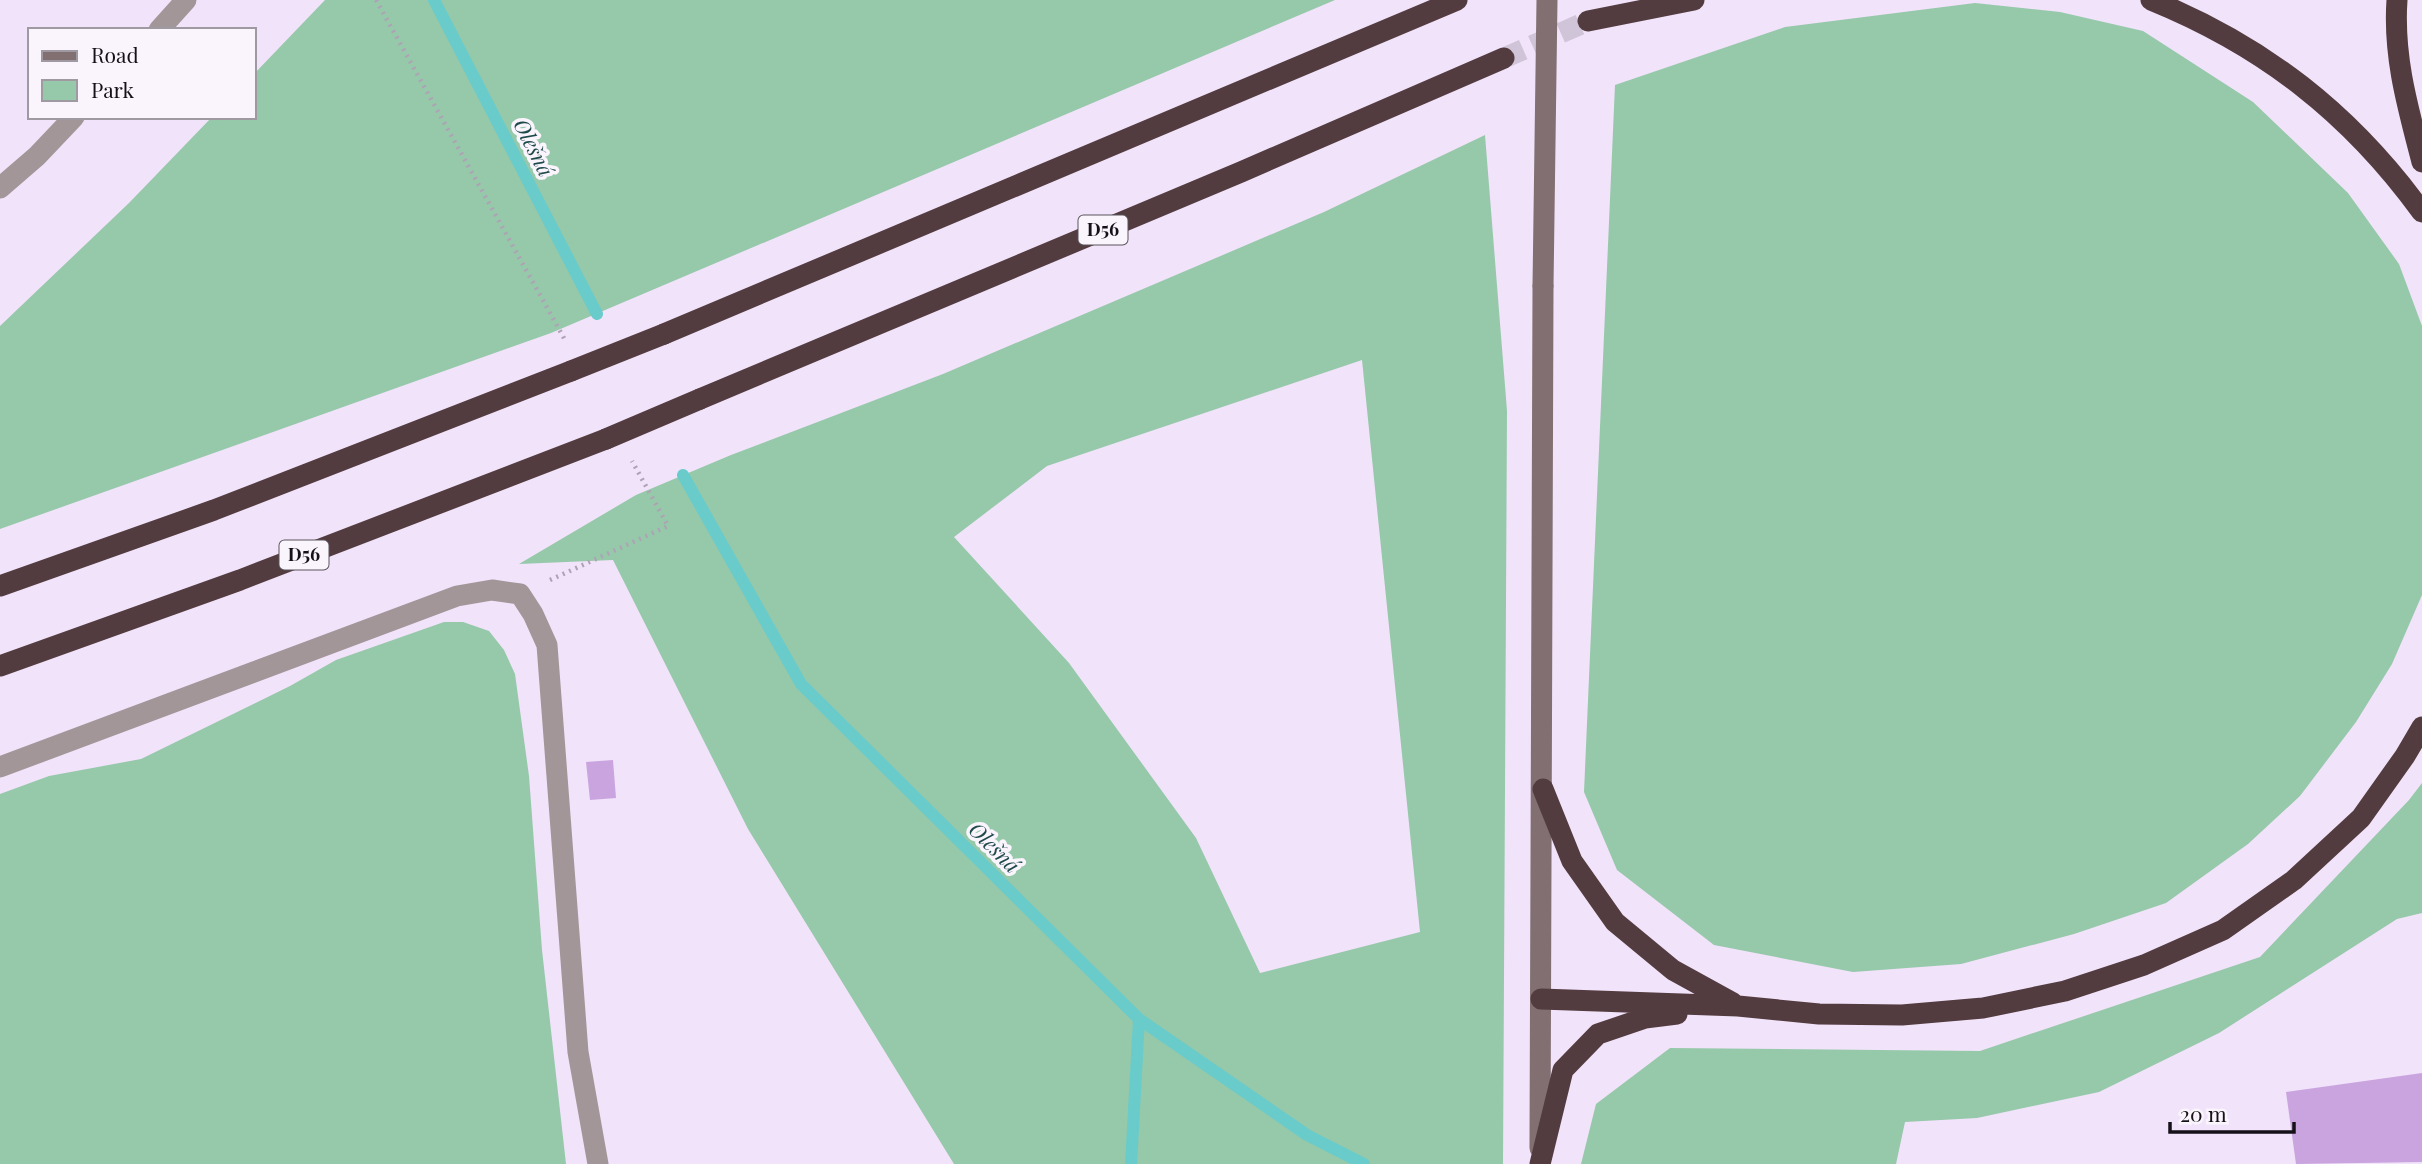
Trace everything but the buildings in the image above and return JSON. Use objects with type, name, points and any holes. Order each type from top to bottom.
[{"type":"highway","points":[[0,586],[214,510],[664,334],[1457,0]]},
{"type":"highway","points":[[1636,0],[1588,21],[1695,0]]},
{"type":"highway","points":[[2151,0],[2198,19],[2268,60],[2335,111],[2393,172],[2422,212]]},
{"type":"highway","points":[[2397,0],[2397,47],[2402,87],[2422,162]]},
{"type":"highway","name":"D56","points":[[0,666],[240,580],[606,439],[1241,173],[1504,58]]},
{"type":"highway","points":[[1541,999],[1738,1006],[1819,1014],[1902,1016],[1983,1008],[2064,991],[2144,965],[2223,930],[2294,880],[2361,818],[2422,727]]},
{"type":"highway","points":[[1543,789],[1573,861],[1615,922],[1673,970],[1738,1006]]},
{"type":"highway","points":[[1540,1164],[1563,1070],[1598,1034],[1645,1018],[1738,1006]]},
{"type":"street","points":[[161,28],[187,0]]},
{"type":"street","points":[[1540,1164],[1543,286],[1547,0]]},
{"type":"street","points":[[0,188],[37,156],[72,119]]},
{"type":"street","points":[[0,767],[457,596],[492,590],[520,594],[533,614],[547,645],[578,1052],[598,1164]]},
{"type":"path","points":[[376,0],[569,347]]},
{"type":"path","points":[[520,594],[668,526],[628,454]]},
{"type":"green space","points":[[325,0],[1335,0],[551,333],[0,529],[0,326],[129,203],[210,119],[256,119],[256,72]]},
{"type":"green space","points":[[1975,3],[2060,12],[2143,31],[2253,102],[2348,193],[2399,264],[2422,326],[2422,595],[2392,664],[2356,722],[2300,796],[2248,844],[2166,903],[2074,934],[1961,964],[1853,972],[1714,945],[1617,870],[1584,792],[1615,85],[1785,27]]},
{"type":"green space","points":[[1485,135],[1507,411],[1503,1164],[954,1164],[748,829],[613,560],[519,564],[636,495],[731,455],[943,374],[1324,212]],"holes":[[[1362,360],[1420,932],[1260,973],[1196,838],[1069,663],[954,537],[1047,466]]]},
{"type":"green space","points":[[444,622],[463,622],[489,631],[504,650],[515,674],[529,776],[542,950],[566,1164],[0,1164],[0,794],[49,776],[141,759],[290,686],[336,660]]},
{"type":"green space","points":[[2422,783],[2422,913],[2397,919],[2219,1033],[2099,1092],[1977,1118],[1905,1122],[1896,1164],[1581,1164],[1596,1104],[1670,1048],[1980,1051],[2260,957]]},
{"type":"waterway","name":"Olešná","points":[[434,0],[597,314]]},
{"type":"waterway","name":"Olešná","points":[[683,475],[801,684],[1139,1019],[1307,1135],[1364,1164]]},
{"type":"waterway","points":[[1131,1164],[1139,1019]]},
{"type":"tunnel","points":[[1504,58],[1588,21]]}]
